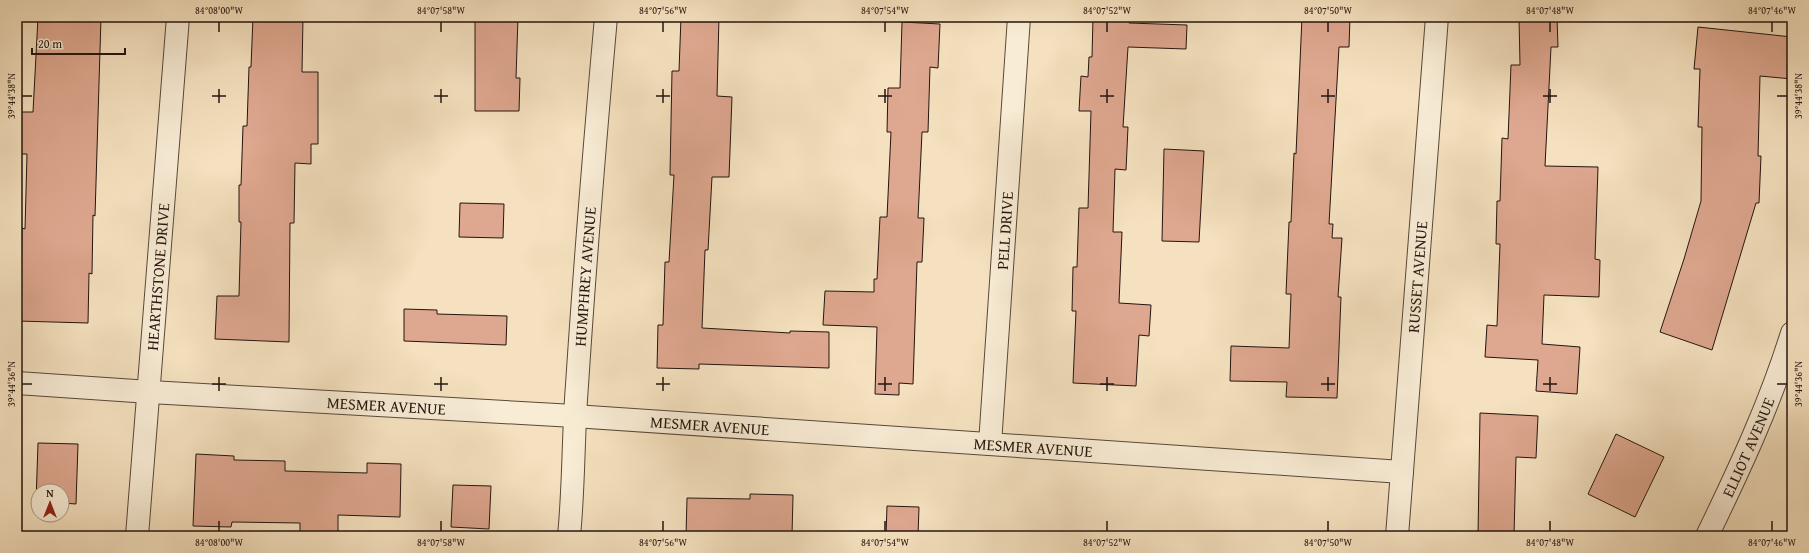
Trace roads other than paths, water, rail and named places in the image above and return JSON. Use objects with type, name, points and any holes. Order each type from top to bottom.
[{"type":"street","name":"HEARTHSTONE DRIVE","points":[[138,536],[178,17]]},
{"type":"street","name":"HUMPHREY AVENUE","points":[[569,536],[572,499],[574,416],[588,216],[606,17]]},
{"type":"street","name":"PELL DRIVE","points":[[990,444],[1019,17]]},
{"type":"street","name":"RUSSET AVENUE","points":[[1397,536],[1437,17]]},
{"type":"street","name":"ELLIOT AVENUE","points":[[1707,536],[1738,473],[1779,374],[1792,333]]},
{"type":"street","name":"MESMER AVENUE","points":[[17,383],[574,416],[1402,472]]}]
